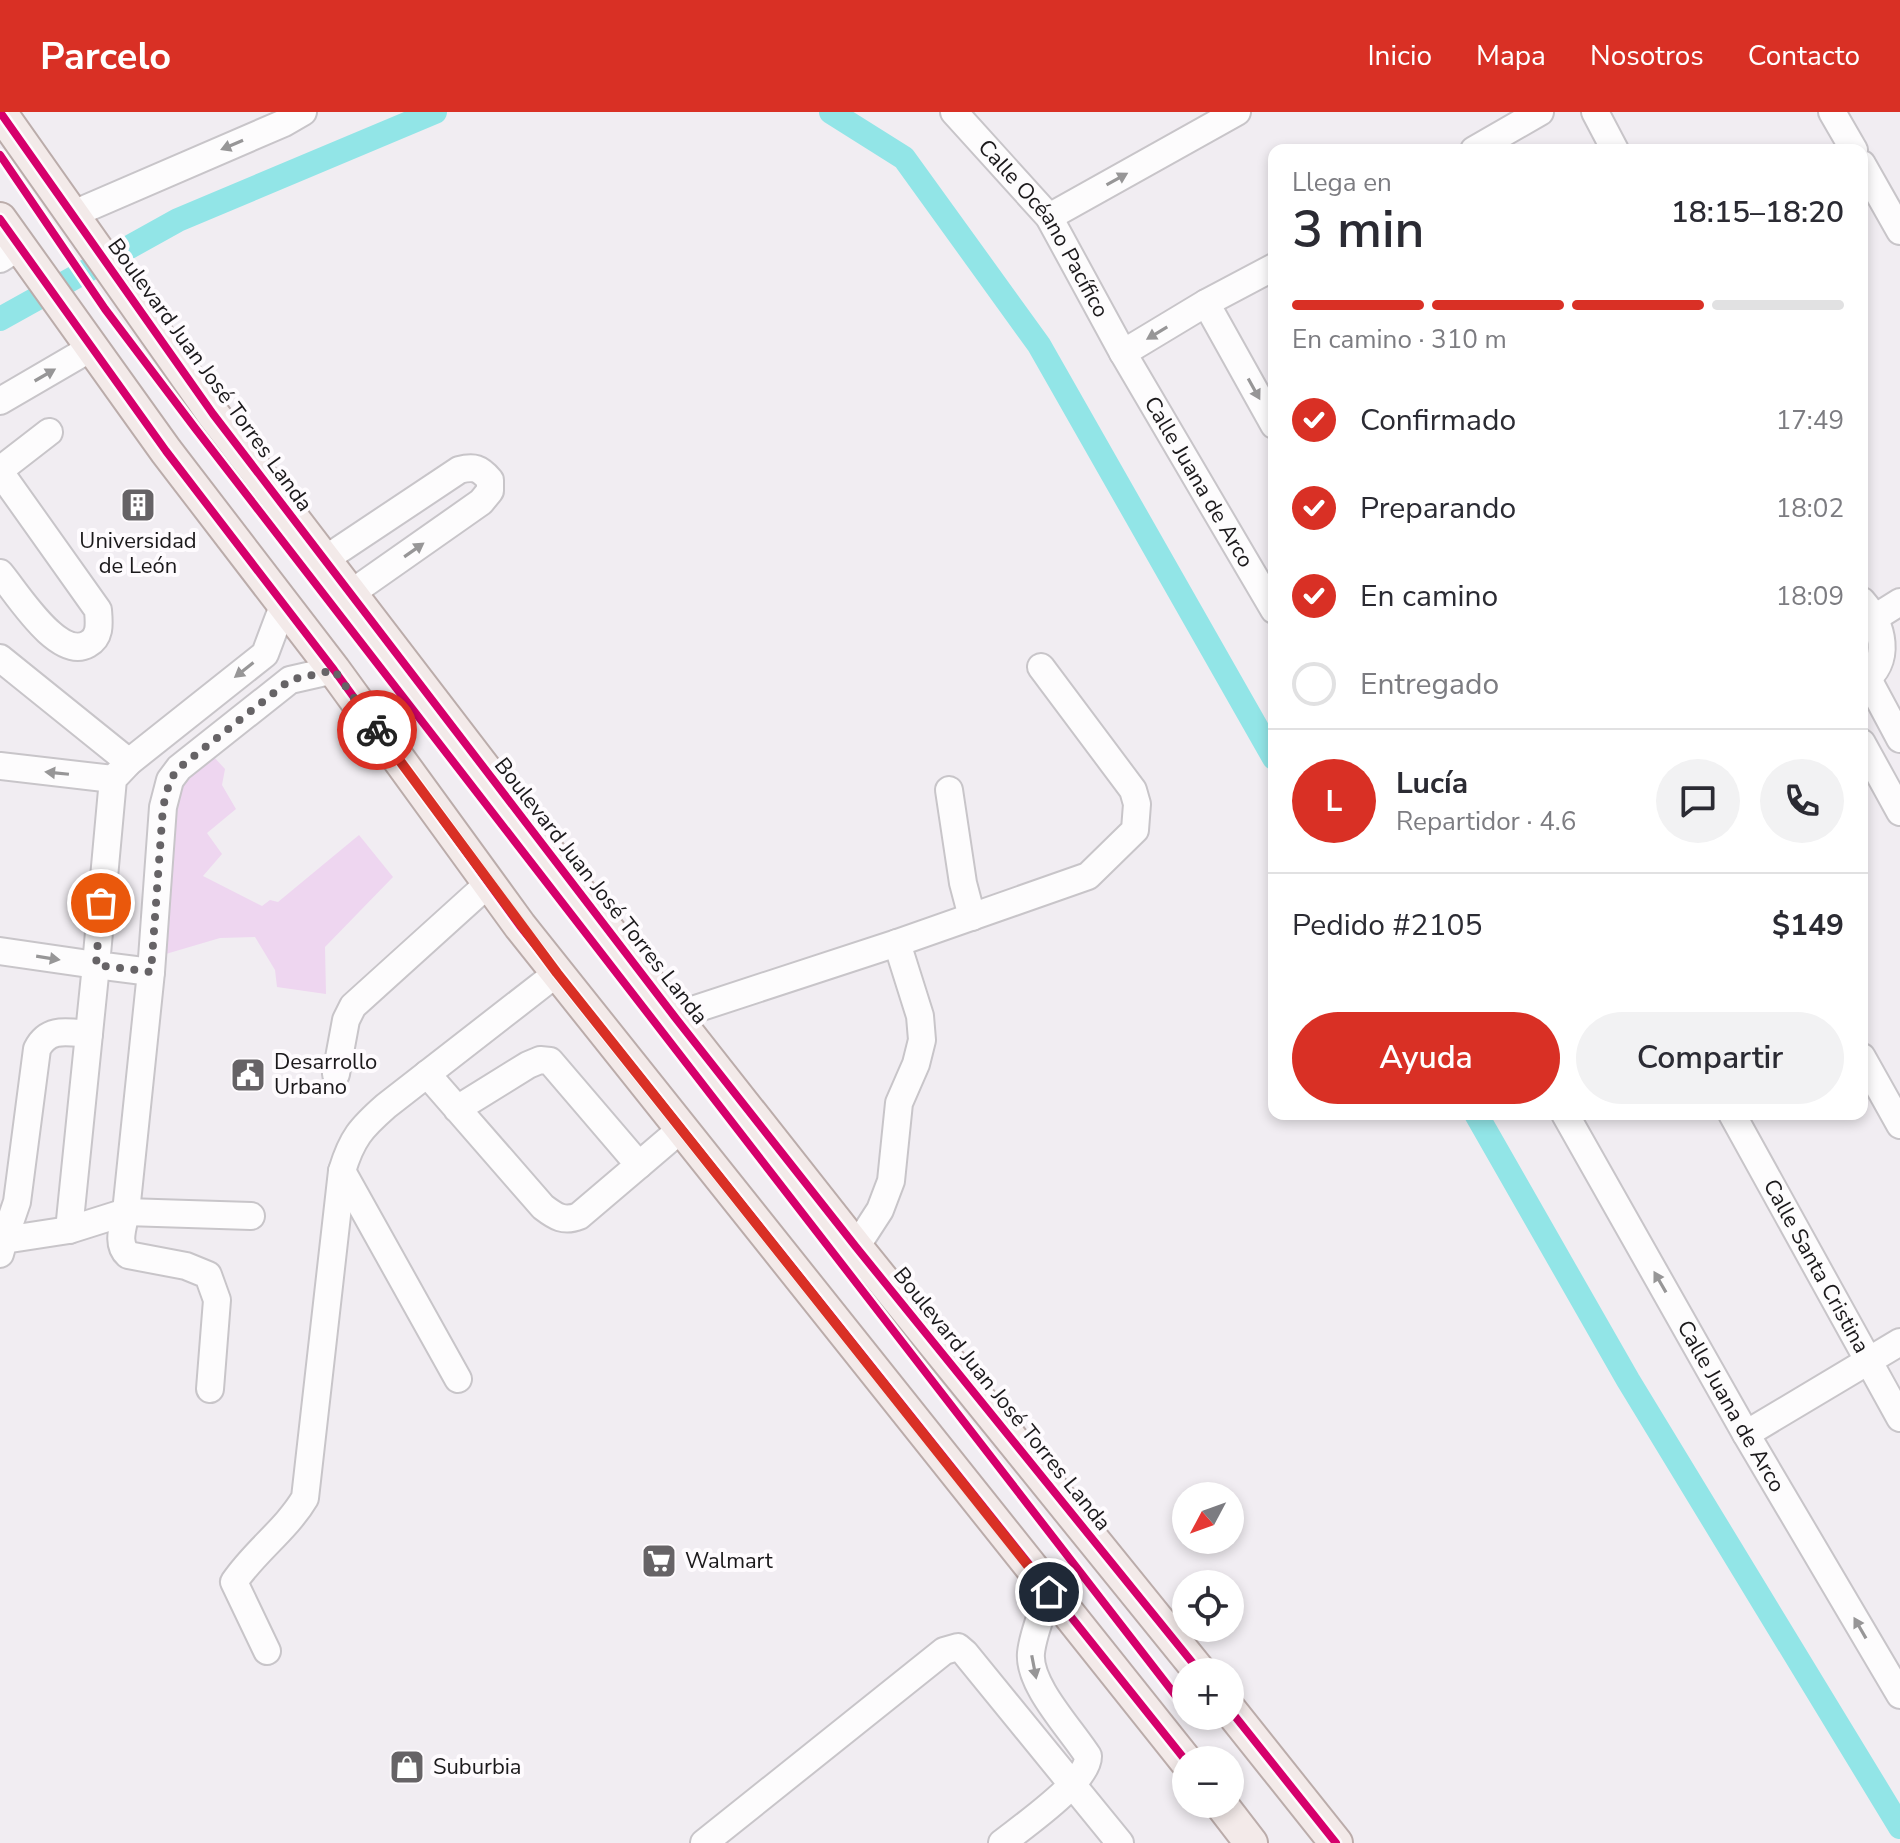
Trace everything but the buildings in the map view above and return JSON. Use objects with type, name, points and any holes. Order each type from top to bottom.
[{"type":"main road","name":"Boulevard Juan José Torres Landa","points":[[0,112],[213,414],[674,1016],[856,1247],[1189,1658]]},
{"type":"main road","points":[[0,219],[9,253],[39,274],[557,973],[1174,1746]]},
{"type":"main road","points":[[1244,1728],[1336,1843]]},
{"type":"main road","points":[[1232,1818],[1251,1843]]},
{"type":"street","points":[[80,228],[303,112]]},
{"type":"street","name":"Calle Océano Pacífico","points":[[954,112],[1049,217],[1123,353]]},
{"type":"street","points":[[1049,217],[1237,112]]},
{"type":"street","points":[[1498,132],[1540,112]]},
{"type":"street","points":[[1595,112],[1612,144]]},
{"type":"street","points":[[1832,112],[1851,144]]},
{"type":"street","points":[[1868,175],[1900,231]]},
{"type":"street","points":[[1123,353],[1268,270]]},
{"type":"street","points":[[1206,303],[1268,414]]},
{"type":"street","points":[[0,401],[85,340]]},
{"type":"street","name":"Calle Juana de Arco","points":[[1123,353],[1268,600]]},
{"type":"street","points":[[0,573],[48,632],[61,643],[72,648],[86,646],[94,639],[100,627],[98,610],[0,471],[49,432]]},
{"type":"street","points":[[324,560],[459,470],[472,467],[490,480],[490,491],[481,502],[350,594]]},
{"type":"street","points":[[353,540],[380,574]]},
{"type":"street","points":[[1868,676],[1879,660],[1882,639],[1869,609],[1900,602]]},
{"type":"street","points":[[0,766],[121,770],[265,654],[283,606]]},
{"type":"street","points":[[0,658],[121,770]]},
{"type":"street","points":[[674,1016],[1088,876],[1135,830],[1137,804],[1133,790],[1041,667]]},
{"type":"street","points":[[210,1389],[217,1300],[208,1275],[186,1266],[128,1255],[122,1250],[120,1241],[126,1212],[151,972],[163,807],[170,780],[190,759],[290,680],[334,670]]},
{"type":"street","points":[[1868,686],[1900,739]]},
{"type":"street","points":[[1868,754],[1900,812]]},
{"type":"street","points":[[69,1230],[96,965],[121,770]]},
{"type":"street","points":[[949,790],[963,883],[972,917]]},
{"type":"street","points":[[336,1074],[346,1020],[353,1006],[489,883]]},
{"type":"street","points":[[856,1247],[880,1210],[891,1181],[899,1103],[916,1064],[922,1040],[920,1016],[897,943]]},
{"type":"street","points":[[0,951],[151,972]]},
{"type":"street","points":[[267,1651],[234,1582],[248,1561],[293,1518],[305,1498],[342,1171],[350,1145],[366,1123],[557,973]]},
{"type":"street","points":[[1,1244],[17,1202],[37,1049],[42,1039],[51,1033],[89,1034]]},
{"type":"street","points":[[457,1109],[528,1065],[540,1060],[550,1061],[639,1165]]},
{"type":"street","points":[[1868,1068],[1900,1125]]},
{"type":"street","points":[[427,1074],[543,1207],[568,1220],[579,1216],[680,1130]]},
{"type":"street","name":"Calle Juana de Arco","points":[[1568,1120],[1746,1434],[1900,1695]]},
{"type":"street","name":"Calle Santa Cristina","points":[[1735,1120],[1900,1418]]},
{"type":"street","points":[[342,1171],[458,1379]]},
{"type":"street","points":[[1,1244],[69,1230],[126,1212],[251,1216]]},
{"type":"street","points":[[1746,1434],[1900,1342]]},
{"type":"street","points":[[1002,1843],[1073,1783],[1088,1763],[1088,1756],[1037,1682],[1031,1663],[1031,1650],[1049,1592]]},
{"type":"street","points":[[704,1843],[951,1648],[958,1647],[1120,1843]]},
{"type":"shaded area","points":[[213,756],[225,769],[222,785],[236,809],[207,833],[222,854],[203,876],[262,906],[270,900],[278,902],[359,835],[393,877],[325,947],[326,994],[277,987],[275,970],[255,937],[220,938],[159,956],[177,814],[167,793]]},
{"type":"waterway","points":[[0,319],[178,220],[435,112]]},
{"type":"waterway","points":[[831,112],[904,158],[1039,345],[1268,747]]},
{"type":"waterway","points":[[1479,1120],[1628,1380],[1900,1827]]},
{"type":"cycle path","points":[[0,112],[213,414],[674,1016],[856,1247],[1189,1658]]},
{"type":"cycle path","points":[[0,155],[105,309],[195,428],[1172,1691]]},
{"type":"cycle path","points":[[0,219],[166,451],[334,670],[520,926],[1174,1746]]},
{"type":"cycle path","points":[[1244,1728],[1336,1843]]},
{"type":"way so far","points":[[101,903],[96,965],[151,972],[163,807],[170,780],[179,768],[290,680],[334,670],[377,730]]},
{"type":"place","name":"Universidad de León","points":[[138,505]]},
{"type":"place","name":"Desarrollo Urbano","points":[[248,1075]]},
{"type":"place","name":"Walmart","points":[[659,1561]]},
{"type":"place","name":"Suburbia","points":[[407,1767]]},
{"type":"route","points":[[377,730],[520,926],[1049,1592]]}]
